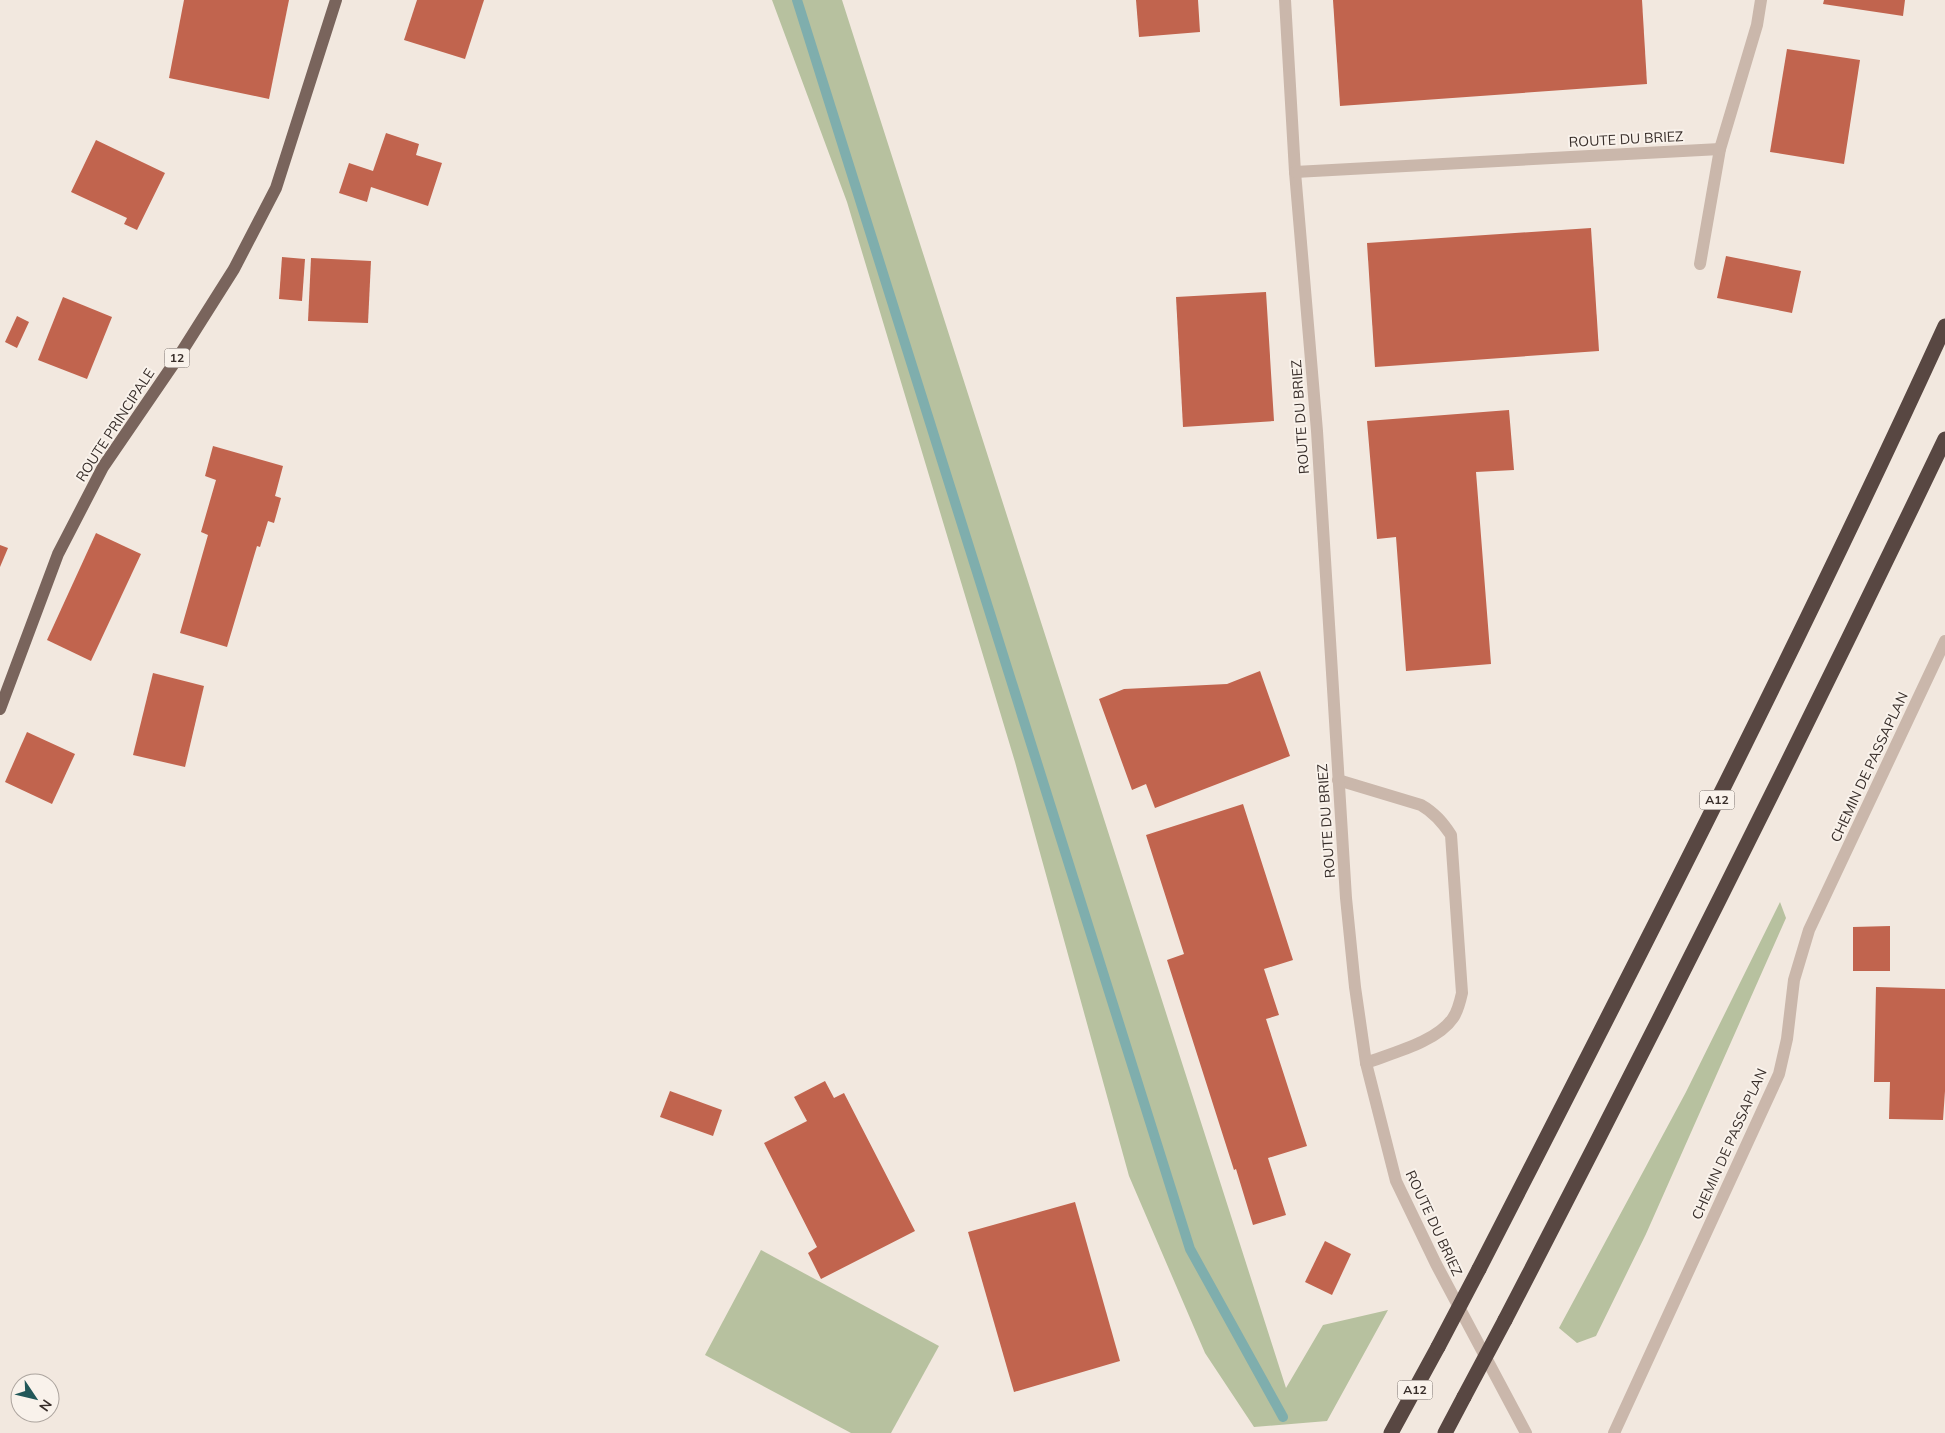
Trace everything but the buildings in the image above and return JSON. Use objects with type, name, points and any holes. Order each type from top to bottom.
[{"type":"highway","name":"A12","points":[[1392,1433],[1605,1024],[1763,709],[1945,326]]},
{"type":"highway","points":[[1445,1433],[1716,910],[1945,439]]},
{"type":"main road","name":"ROUTE PRINCIPALE","points":[[0,709],[58,554],[103,467],[179,356],[234,269],[276,188],[336,0]]},
{"type":"street","name":"ROUTE DU BRIEZ","points":[[1285,0],[1295,172],[1317,431],[1346,898],[1355,987],[1366,1063],[1396,1181],[1436,1264],[1526,1433]]},
{"type":"street","points":[[1700,264],[1720,149],[1757,24],[1762,0]]},
{"type":"street","name":"ROUTE DU BRIEZ","points":[[1295,172],[1720,149]]},
{"type":"street","name":"CHEMIN DE PASSAPLAN","points":[[1614,1433],[1779,1074],[1787,1039],[1794,980],[1809,930],[1945,641]]},
{"type":"street","points":[[1338,780],[1421,805],[1431,811],[1442,822],[1451,835],[1462,992],[1459,1006],[1454,1017],[1438,1033],[1366,1063]]},
{"type":"green space","points":[[772,0],[842,0],[1286,1388],[1323,1325],[1388,1310],[1327,1421],[1254,1427],[1205,1353],[1129,1176],[1015,762],[847,202]]},
{"type":"green space","points":[[1780,902],[1786,918],[1646,1234],[1596,1336],[1577,1343],[1559,1328],[1686,1092]]},
{"type":"green space","points":[[761,1250],[939,1346],[891,1433],[851,1433],[705,1355]]},
{"type":"waterway","points":[[797,0],[1190,1249],[1283,1417]]}]
